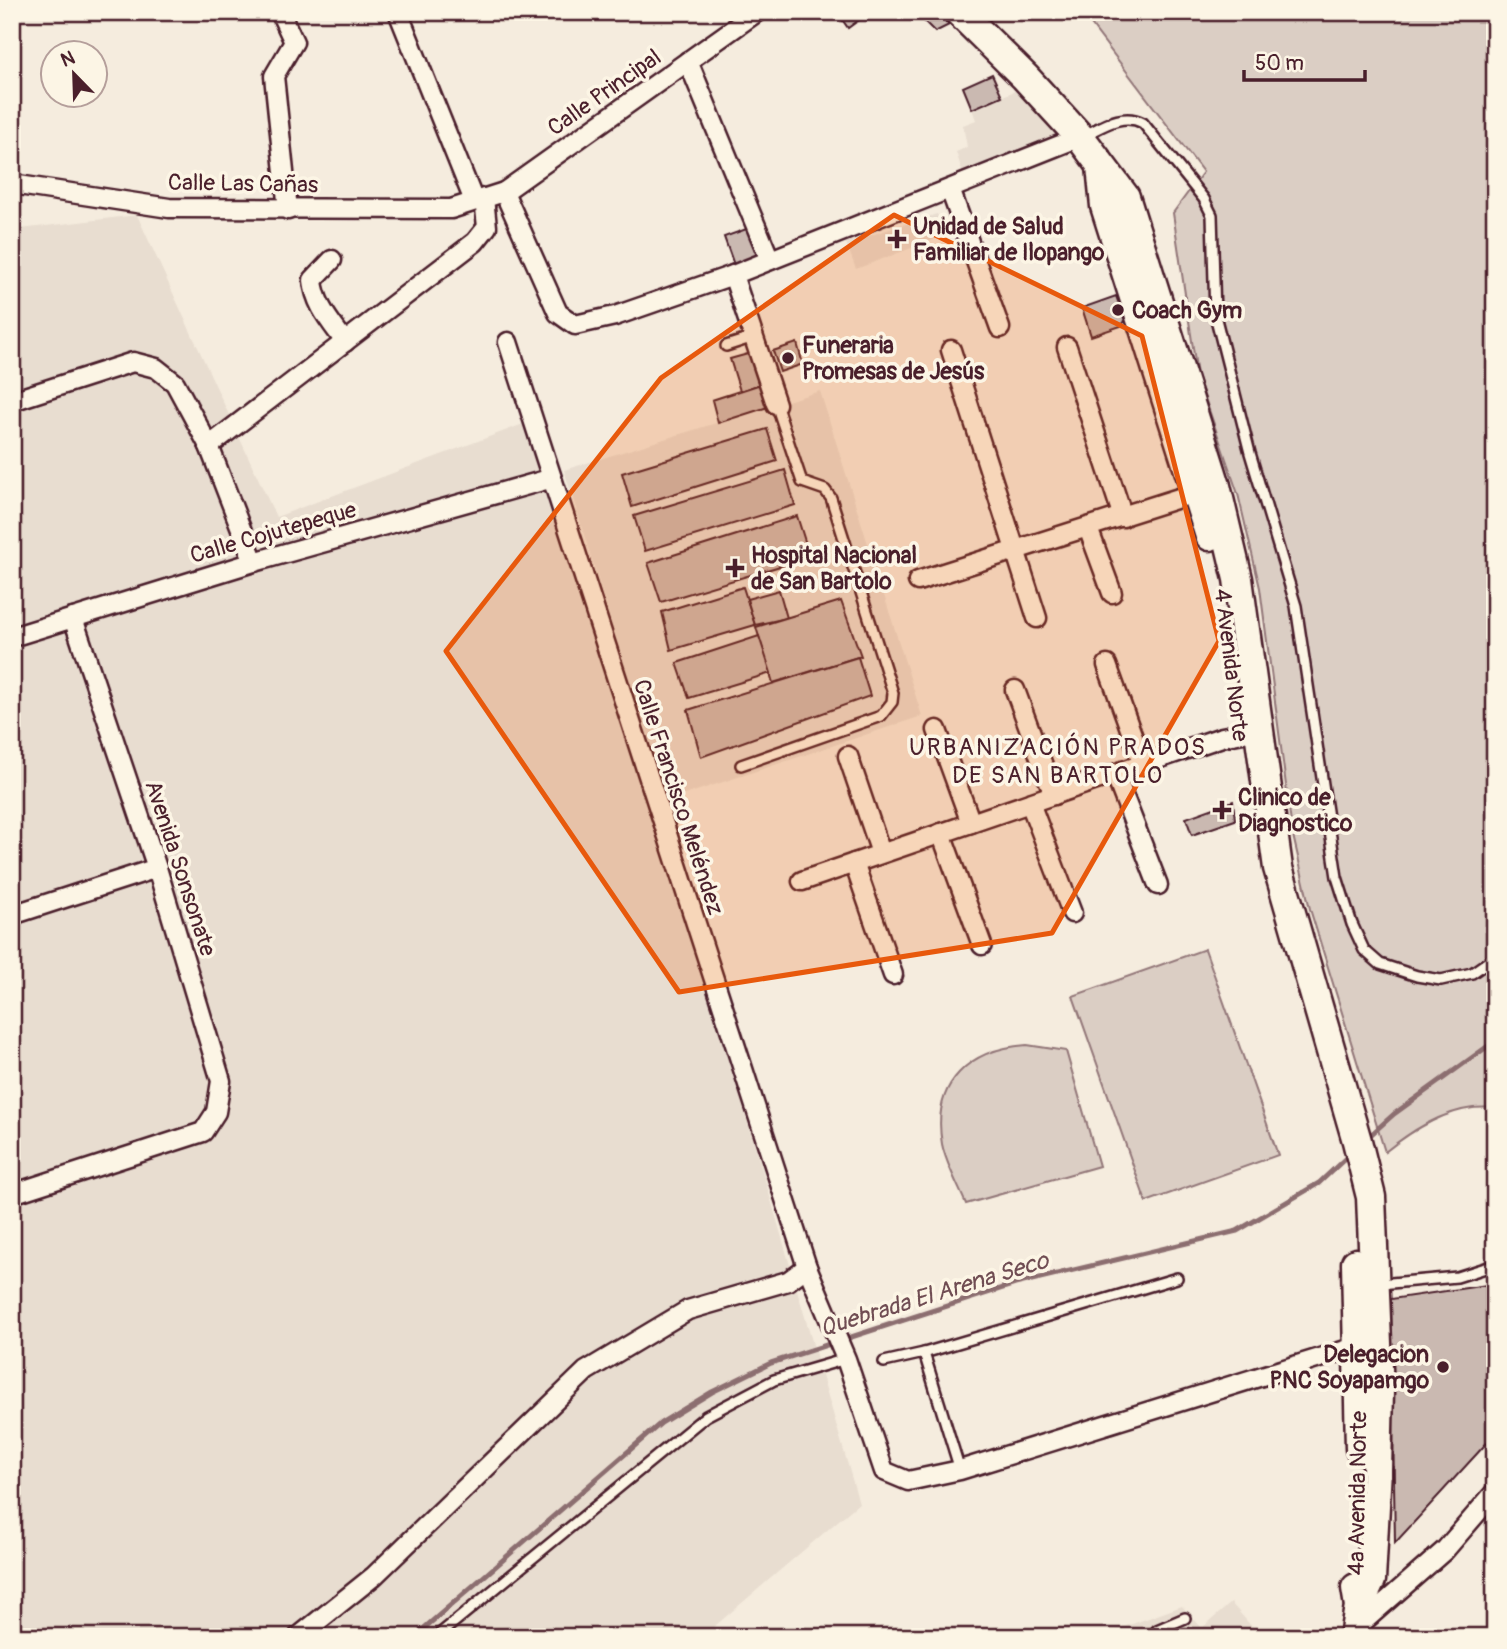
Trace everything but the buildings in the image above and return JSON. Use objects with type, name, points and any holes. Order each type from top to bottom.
[{"type":"main road","name":"4 Avenida Norte","points":[[959,12],[1026,76],[1101,163],[1105,206],[1206,489],[1250,731],[1260,872],[1352,1155]]},
{"type":"main road","name":"4a Avenida Norte","points":[[1352,1155],[1354,1203],[1366,1284],[1366,1344],[1355,1581],[1356,1623]]},
{"type":"street","points":[[281,12],[294,42],[274,76],[288,210]]},
{"type":"street","points":[[209,446],[475,242],[487,227],[479,200],[398,12]]},
{"type":"street","name":"Calle Principal","points":[[479,200],[504,192],[757,12]]},
{"type":"street","points":[[688,61],[770,260]]},
{"type":"street","points":[[504,192],[558,313],[575,325],[615,316],[733,275],[1080,137]]},
{"type":"street","name":"Calle Las Cañas","points":[[12,184],[169,208],[451,209],[479,200]]},
{"type":"street","points":[[950,189],[1000,328]]},
{"type":"street","points":[[332,260],[313,280],[314,292],[318,303],[345,342]]},
{"type":"street","points":[[733,275],[776,404]]},
{"type":"street","name":"Calle Francisco Meléndez","points":[[508,342],[549,479],[807,1267],[844,1355],[884,1471],[908,1481],[960,1470],[1366,1344]]},
{"type":"street","points":[[1067,347],[1123,517]]},
{"type":"street","points":[[951,350],[1037,618]]},
{"type":"street","points":[[12,401],[133,362],[156,368],[175,383],[209,446],[254,562]]},
{"type":"street","name":"Calle Cojutepeque","points":[[12,637],[254,562],[549,479]]},
{"type":"street","points":[[918,581],[1206,489]]},
{"type":"street","points":[[1088,528],[1112,593]]},
{"type":"street","name":"Avenida Sonsonate","points":[[12,1194],[203,1132],[216,1112],[221,1081],[157,868],[74,618]]},
{"type":"street","points":[[1107,665],[1143,765]]},
{"type":"street","points":[[1015,690],[1054,795]]},
{"type":"street","points":[[937,730],[971,823]]},
{"type":"street","points":[[802,881],[1250,731]]},
{"type":"street","points":[[848,756],[881,853]]},
{"type":"street","points":[[1115,774],[1158,885]]},
{"type":"street","points":[[1030,803],[1072,913]]},
{"type":"street","points":[[941,833],[982,945]]},
{"type":"street","points":[[854,863],[893,975]]},
{"type":"street","points":[[12,915],[157,868]]},
{"type":"street","points":[[298,1637],[374,1576],[586,1371],[688,1310],[788,1281],[807,1267]]},
{"type":"street","points":[[1356,1623],[1445,1550],[1495,1492]]},
{"type":"lane","points":[[1080,137],[1123,119],[1135,119],[1143,123],[1204,199],[1212,215],[1211,268],[1215,315],[1250,453],[1296,606],[1337,877],[1352,924],[1364,950],[1380,964],[1417,976],[1441,979],[1472,973],[1495,957]]},
{"type":"lane","points":[[726,346],[754,337]]},
{"type":"lane","points":[[741,765],[881,716],[892,702],[893,693],[831,498],[825,490],[802,482],[776,404]]},
{"type":"lane","points":[[1366,1284],[1457,1277],[1495,1265]]},
{"type":"lane","points":[[884,1362],[925,1353],[1177,1278]]},
{"type":"lane","points":[[925,1353],[960,1470]]},
{"type":"lane","points":[[436,1637],[706,1416],[774,1380],[844,1355]]},
{"type":"lane","points":[[1152,1637],[1157,1630],[1185,1618]]},
{"type":"highlighted area","points":[[894,215],[1142,336],[1219,641],[1052,933],[679,992],[446,651],[661,378]]},
{"type":"shaded area","points":[[1088,12],[1495,12],[1495,1107],[1461,1110],[1437,1118],[1385,1152],[1310,909],[1292,831],[1260,588],[1238,494],[1197,375],[1173,213],[1203,172],[1086,18]]},
{"type":"shaded area","points":[[1022,88],[1058,130],[1049,143],[964,177],[956,152],[967,147],[963,125],[976,120],[972,109]]},
{"type":"shaded area","name":"Unidad de Salud Familiar de Ilopango","points":[[937,214],[946,235],[856,269],[846,243]]},
{"type":"shaded area","points":[[137,215],[276,517],[534,420],[762,1169],[859,1503],[702,1637],[12,1637],[12,230]]},
{"type":"shaded area","name":"Hospital Nacional de San Bartolo","points":[[820,391],[922,716],[666,801],[564,470]]},
{"type":"shaded area","points":[[1205,949],[1278,1155],[1146,1202],[1073,996]]},
{"type":"shaded area","points":[[1027,1045],[1066,1051],[1099,1166],[966,1204],[942,1144],[940,1122],[949,1086],[972,1062],[988,1053]]},
{"type":"shaded area","points":[[1231,1603],[1261,1637],[1096,1637],[1182,1606],[1202,1628]]},
{"type":"waterway","name":"Quebrada El Arena Seco","points":[[1366,1139],[1394,1114],[1495,1041]]},
{"type":"waterway","name":"Quebrada El Arena Seco","points":[[414,1637],[661,1423],[712,1392],[771,1363],[1015,1284],[1237,1231],[1319,1183],[1351,1153]]},
{"type":"place","name":"Unidad de Salud Familiar de Ilopango","points":[[897,239]]},
{"type":"place","name":"Coach Gym","points":[[1118,310]]},
{"type":"place","name":"Funeraria Promesas de Jesús","points":[[788,358]]},
{"type":"place","name":"Hospital Nacional de San Bartolo","points":[[735,568]]},
{"type":"place","name":"Clinico de Diagnostico","points":[[1222,810]]},
{"type":"place","name":"Delegacion PNC Soyapamgo","points":[[1443,1367]]},
{"type":"district","name":"URBANIZACIÓN PRADOS DE SAN BARTOLO","points":[[1058,761]]}]
